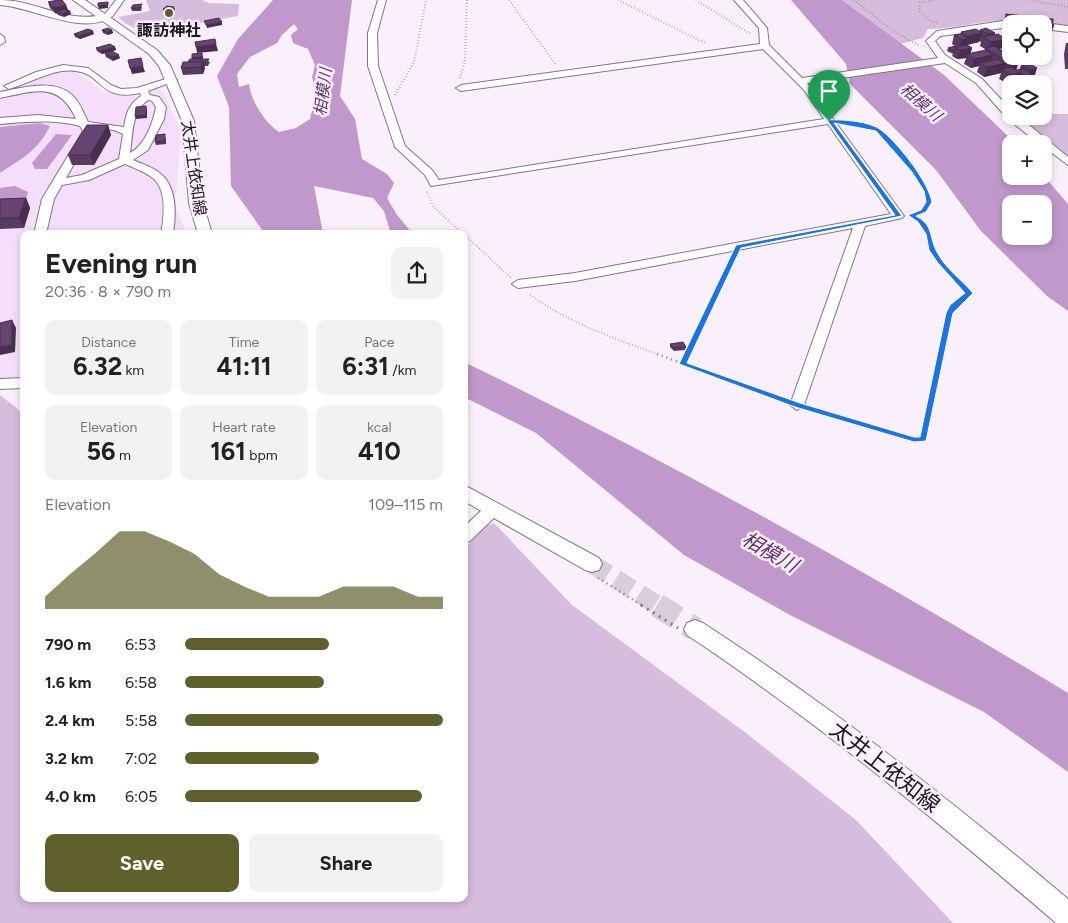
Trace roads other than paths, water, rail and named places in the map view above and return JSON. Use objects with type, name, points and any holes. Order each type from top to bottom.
[{"type":"main road","name":"太井上依知線","points":[[78,0],[102,19],[160,58],[172,80],[188,120],[196,203],[204,230]]},
{"type":"main road","points":[[468,495],[492,510],[592,564]]},
{"type":"main road","name":"太井上依知線","points":[[695,629],[749,663],[802,702],[939,809],[1068,916]]},
{"type":"street","points":[[0,2],[24,4],[69,21],[90,22],[108,16],[120,0]]},
{"type":"street","points":[[382,0],[377,10],[371,56],[400,147],[405,155],[431,173],[434,184],[829,121]]},
{"type":"street","points":[[518,284],[575,277],[898,216],[829,121],[804,80],[765,46],[763,28],[738,0]]},
{"type":"street","points":[[1002,24],[937,34],[931,38],[931,44],[941,53],[944,59],[980,81],[1002,105]]},
{"type":"street","points":[[1052,27],[1068,29]]},
{"type":"street","points":[[0,37],[0,42]]},
{"type":"street","points":[[461,88],[765,46]]},
{"type":"street","points":[[804,80],[944,59]]},
{"type":"street","points":[[0,89],[57,70],[84,69],[93,74],[105,87],[144,93],[156,99],[161,107],[159,119],[143,150],[85,178],[56,183]]},
{"type":"street","points":[[124,160],[131,113],[136,104],[144,93],[172,80]]},
{"type":"street","points":[[0,95],[42,89],[63,92],[73,102],[88,131],[48,199],[41,230]]},
{"type":"street","points":[[0,121],[38,118],[64,119],[84,124],[115,127],[128,132]]},
{"type":"street","points":[[1023,125],[1068,162]]},
{"type":"street","points":[[124,160],[157,176],[163,184],[168,210],[167,230]]},
{"type":"street","points":[[797,405],[860,224]]},
{"type":"street","points":[[0,384],[20,383]]},
{"type":"street","points":[[468,533],[492,510]]},
{"type":"water","name":"相模川","points":[[273,0],[352,0],[340,96],[355,119],[362,159],[387,174],[394,183],[387,198],[397,215],[410,230],[390,230],[384,211],[373,198],[314,186],[322,230],[262,230],[231,186],[229,107],[217,76],[238,39]],"holes":[[[294,24],[298,29],[291,35],[293,43],[308,49],[315,65],[312,77],[316,93],[310,119],[296,128],[279,132],[260,111],[250,91],[249,84],[239,87],[237,74],[250,57],[277,43],[282,35]]]},
{"type":"water","name":"相模川","points":[[791,0],[842,0],[944,75],[1007,135],[1002,135],[1002,185],[1052,185],[1068,204],[1068,311],[1047,296],[981,231],[936,170],[850,84],[846,64]]},
{"type":"water","points":[[40,123],[50,126],[40,142],[28,154],[0,173],[0,127]]},
{"type":"water","points":[[56,134],[72,135],[47,169],[35,169],[32,163]]},
{"type":"water","points":[[15,186],[28,192],[26,199],[0,209],[0,188]]},
{"type":"water","name":"相模川","points":[[468,364],[618,439],[770,520],[920,605],[1068,693],[1068,772],[984,712],[790,615],[684,555],[536,433],[468,399]]},
{"type":"tunnel","points":[[592,564],[659,606]]},
{"type":"tunnel","points":[[657,605],[695,629]]},
{"type":"place","name":"諏訪神社","points":[[169,13]]}]
